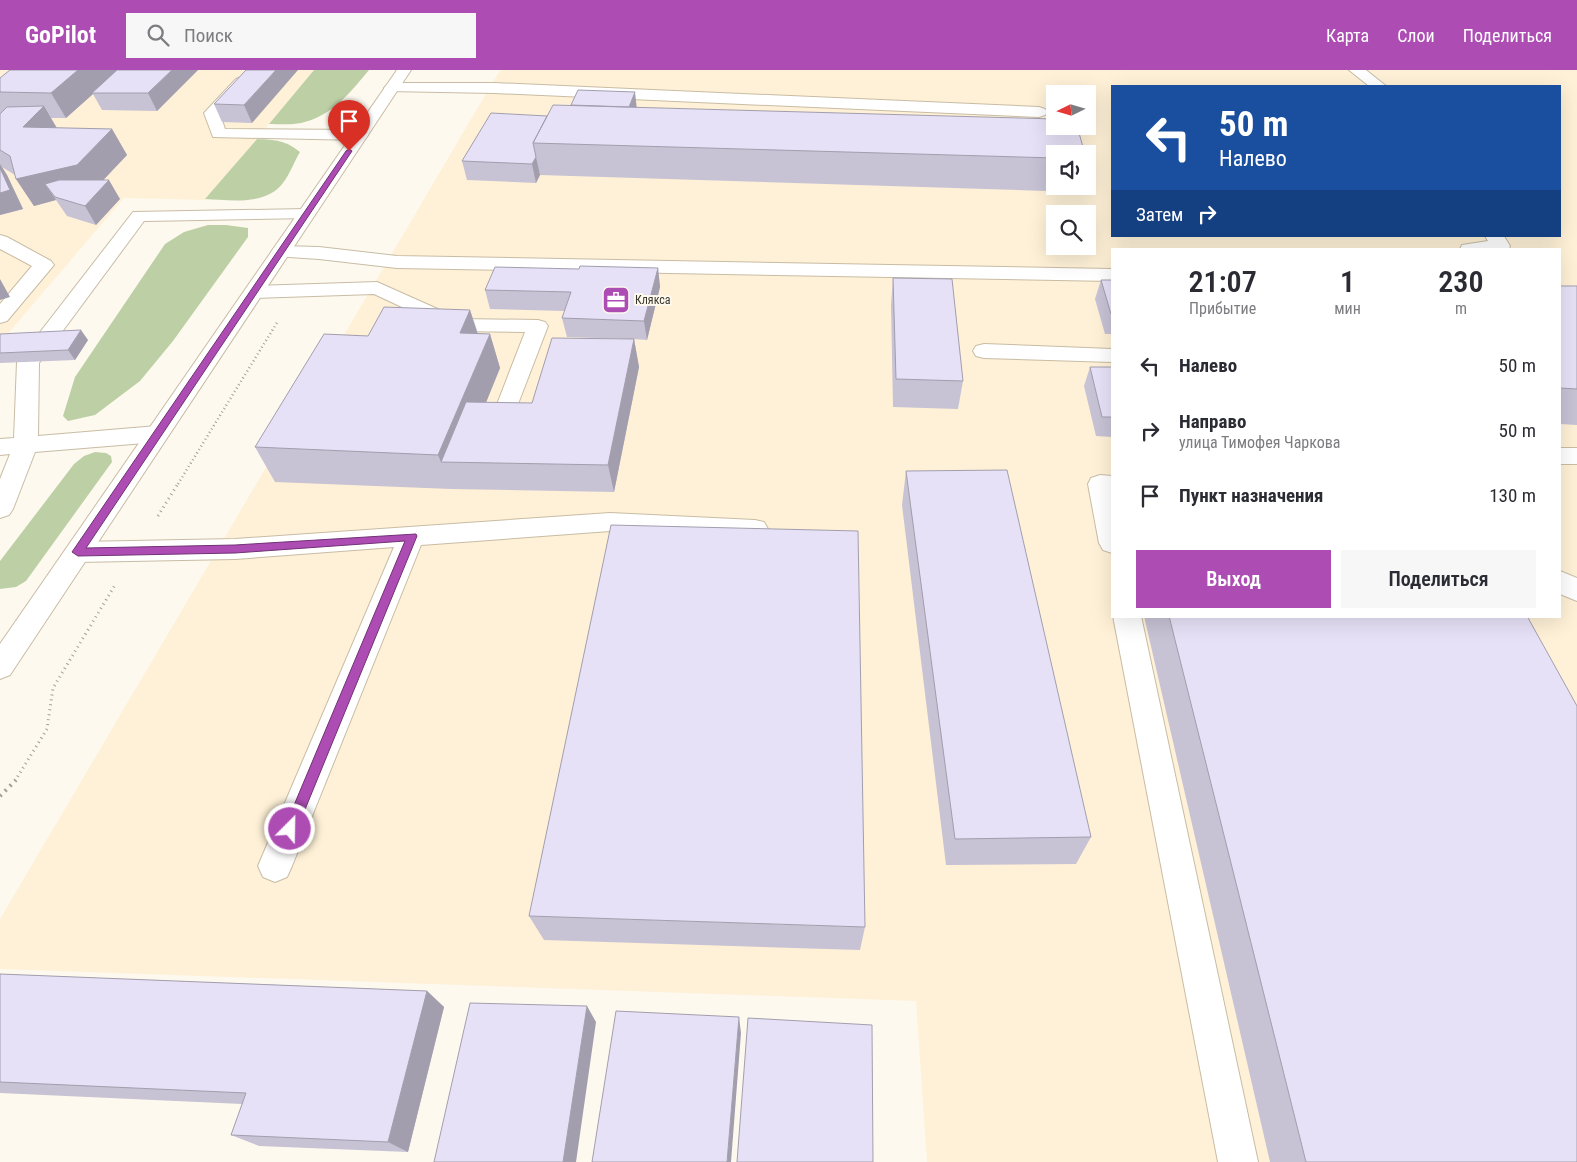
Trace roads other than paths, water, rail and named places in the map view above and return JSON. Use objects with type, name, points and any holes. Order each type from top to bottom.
[{"type":"main road","points":[[0,667],[404,70]]},
{"type":"main road","points":[[1356,70],[1377,85]]},
{"type":"main road","points":[[249,73],[212,113],[219,134],[360,135]]},
{"type":"main road","points":[[392,88],[494,88],[1039,112]]},
{"type":"main road","points":[[0,509],[26,445],[28,362],[139,216],[306,214]]},
{"type":"main road","points":[[1480,248],[1501,246],[1495,237]]},
{"type":"main road","points":[[0,241],[44,265],[0,317]]},
{"type":"main road","points":[[280,252],[319,253],[397,262],[1111,275]]},
{"type":"main road","points":[[254,292],[377,288],[456,325],[538,326],[505,412]]},
{"type":"main road","points":[[984,351],[1111,356]]},
{"type":"main road","points":[[0,447],[158,434]]},
{"type":"main road","points":[[1561,456],[1577,456]]},
{"type":"main road","points":[[1111,484],[1100,484],[1111,538]]},
{"type":"main road","points":[[78,552],[235,549],[610,522],[779,530]]},
{"type":"main road","points":[[275,866],[412,536]]},
{"type":"main road","points":[[1561,582],[1577,591]]},
{"type":"main road","points":[[1127,618],[1238,1162]]},
{"type":"place","name":"Клякса","points":[[616,300]]}]
